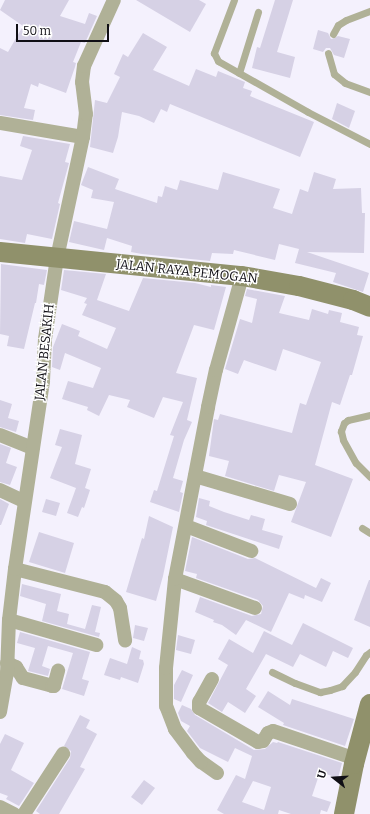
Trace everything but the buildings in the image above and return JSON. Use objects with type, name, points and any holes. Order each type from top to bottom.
[{"type":"street","name":"JALAN BESAKIH","points":[[0,712],[5,694],[7,663],[4,646],[9,620],[6,586],[15,569],[24,500],[43,381],[44,338],[57,258],[83,137],[86,114],[82,82],[84,66],[114,0]]},
{"type":"street","points":[[0,123],[83,137]]},
{"type":"street","name":"JALAN RAYA PEMOGAN","points":[[0,252],[242,276],[299,286],[353,300],[370,308]]},
{"type":"street","points":[[217,773],[201,762],[186,747],[174,729],[166,706],[166,668],[175,579],[216,370],[242,276]]},
{"type":"street","points":[[0,435],[33,448]]},
{"type":"street","points":[[195,476],[290,504]]},
{"type":"street","points":[[0,490],[24,500]]},
{"type":"street","points":[[186,526],[251,551]]},
{"type":"street","points":[[15,569],[105,592],[116,601],[120,608],[125,641]]},
{"type":"street","points":[[175,579],[256,608]]},
{"type":"street","points":[[9,620],[96,645]]},
{"type":"street","points":[[7,663],[16,667],[23,678],[52,686],[54,686],[58,671]]},
{"type":"street","points":[[212,680],[199,702],[199,708],[258,742],[263,741],[268,733],[273,731],[356,759]]},
{"type":"street","points":[[344,814],[370,704]]},
{"type":"street","points":[[24,814],[63,754]]},
{"type":"street","points":[[0,807],[14,814]]},
{"type":"lane","points":[[234,0],[214,53],[218,61],[308,112],[370,144]]},
{"type":"lane","points":[[333,34],[338,25],[346,20],[370,11]]},
{"type":"lane","points":[[239,73],[258,12]]},
{"type":"lane","points":[[328,53],[334,74],[345,83],[370,92]]},
{"type":"lane","points":[[370,415],[348,420],[344,423],[341,431],[343,440],[356,463],[370,477]]},
{"type":"lane","points":[[362,528],[370,533]]},
{"type":"lane","points":[[272,672],[295,683],[320,692],[330,690],[342,686],[370,652]]}]
